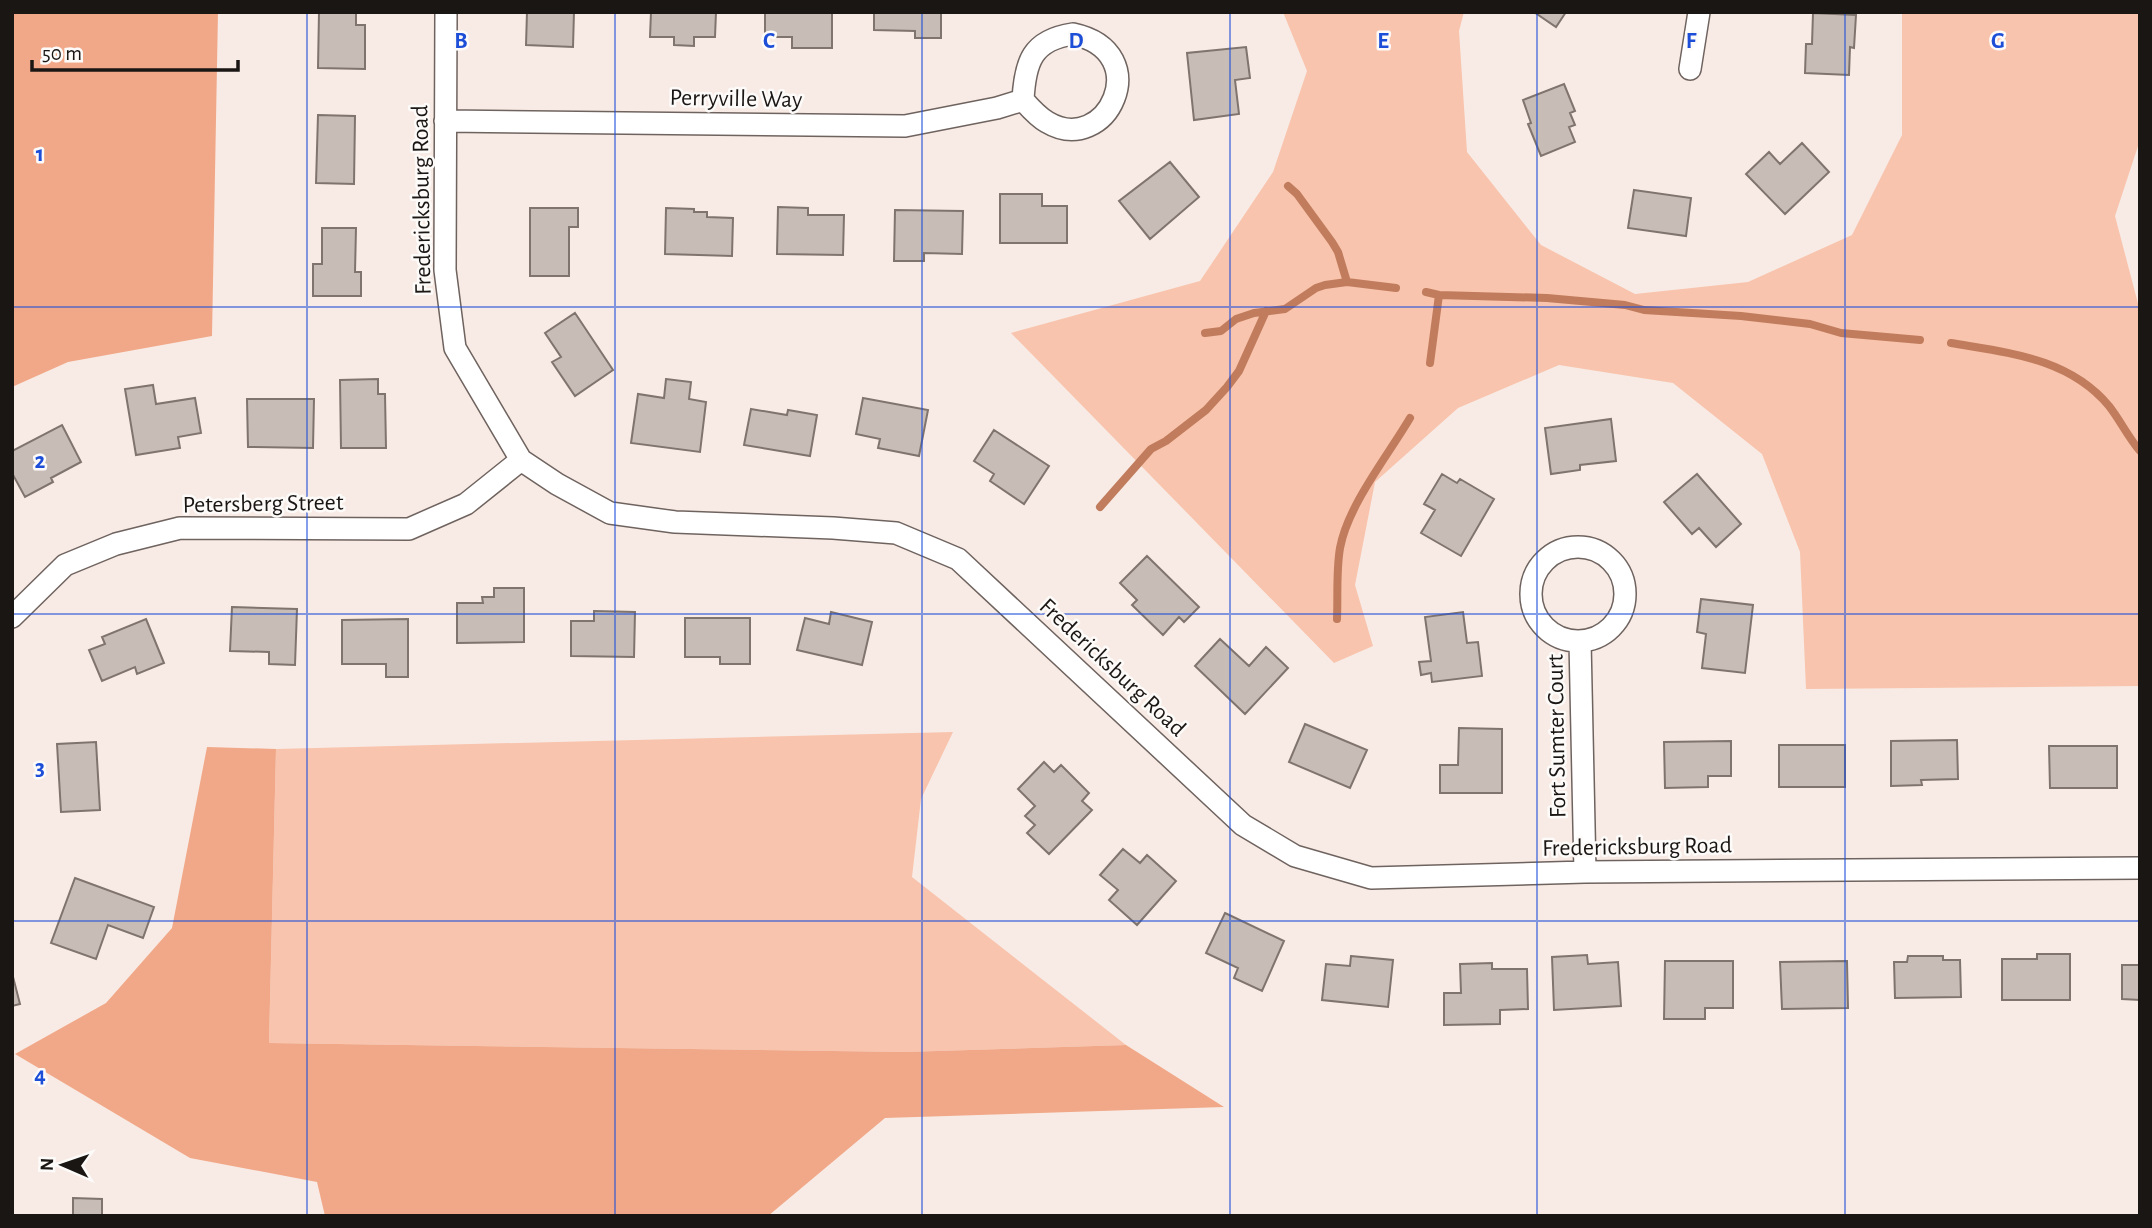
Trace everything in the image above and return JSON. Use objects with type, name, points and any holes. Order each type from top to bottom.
[{"type":"street","name":"Fredericksburg Road","points":[[446,12],[445,270],[455,348],[521,460],[557,484],[610,513],[675,522],[896,533],[958,559],[1243,825],[1295,856],[1371,878],[1585,872],[2140,868]]},
{"type":"street","points":[[1690,69],[1699,12]]},
{"type":"street","points":[[1073,34],[1095,41],[1112,57],[1118,71],[1114,102],[1105,115],[1092,124],[1077,129],[1061,128],[1046,122],[1023,100],[1026,67],[1033,53],[1058,36],[1073,34]]},
{"type":"street","name":"Perryville Way","points":[[445,121],[905,126],[997,108],[1023,100]]},
{"type":"street","name":"Petersberg Street","points":[[12,617],[65,565],[116,544],[180,528],[410,529],[466,504],[521,460]]},
{"type":"street","name":"Fort Sumter Court","points":[[1566,548],[1597,550],[1610,559],[1620,571],[1625,586],[1625,602],[1619,617],[1609,630],[1595,638],[1580,641],[1564,639],[1551,632],[1540,622],[1534,608],[1534,578],[1541,565],[1566,548]]},
{"type":"street","name":"Fort Sumter Court","points":[[1580,641],[1585,872]]},
{"type":"shaded area","points":[[12,12],[218,12],[212,336],[68,362],[12,387]]},
{"type":"shaded area","points":[[1283,12],[1464,12],[1459,31],[1467,152],[1541,245],[1635,294],[1748,282],[1852,235],[1902,135],[1902,12],[2140,12],[2140,140],[2115,216],[2140,311],[2140,686],[1806,689],[1800,552],[1762,454],[1673,383],[1559,365],[1458,408],[1375,482],[1355,585],[1373,646],[1334,663],[1011,333],[1200,281],[1273,172],[1307,71]]},
{"type":"shaded area","points":[[953,732],[921,799],[912,877],[1126,1045],[904,1052],[269,1043],[276,749]]},
{"type":"shaded area","points":[[207,747],[276,749],[269,1043],[904,1052],[1126,1045],[1224,1107],[885,1118],[768,1216],[325,1216],[317,1182],[190,1158],[15,1054],[106,1003],[172,928]]},
{"type":"building","points":[[319,12],[356,12],[356,25],[365,25],[365,69],[318,68]]},
{"type":"building","points":[[527,12],[574,12],[573,47],[526,45]]},
{"type":"building","points":[[651,12],[716,12],[715,37],[694,37],[694,46],[674,45],[674,37],[650,37]]},
{"type":"building","points":[[765,12],[832,12],[832,48],[792,48],[792,37],[765,37]]},
{"type":"building","points":[[874,12],[941,12],[941,38],[915,38],[915,31],[874,30]]},
{"type":"building","points":[[1534,12],[1566,12],[1556,27]]},
{"type":"building","points":[[1813,13],[1856,15],[1854,48],[1850,47],[1849,75],[1805,73],[1806,44],[1812,44]]},
{"type":"building","points":[[1246,47],[1250,78],[1235,80],[1239,114],[1194,120],[1187,53]]},
{"type":"building","points":[[1564,84],[1575,111],[1570,113],[1575,125],[1569,127],[1575,142],[1541,156],[1528,124],[1531,123],[1523,100]]},
{"type":"building","points":[[318,115],[355,116],[354,184],[316,183]]},
{"type":"building","points":[[1802,143],[1829,172],[1785,214],[1746,174],[1769,152],[1780,164]]},
{"type":"building","points":[[1170,162],[1199,197],[1150,239],[1119,201]]},
{"type":"building","points":[[1634,190],[1691,198],[1686,236],[1628,228]]},
{"type":"building","points":[[1000,194],[1042,194],[1042,206],[1067,206],[1067,243],[1000,243]]},
{"type":"building","points":[[778,207],[808,208],[808,215],[844,215],[843,255],[777,254]]},
{"type":"building","points":[[530,208],[578,208],[578,227],[569,227],[569,276],[530,276]]},
{"type":"building","points":[[666,208],[694,209],[694,212],[707,212],[707,217],[733,218],[732,256],[665,254]]},
{"type":"building","points":[[895,210],[963,211],[962,254],[924,253],[924,261],[894,261]]},
{"type":"building","points":[[322,228],[356,228],[355,272],[361,272],[361,296],[313,296],[313,264],[322,264]]},
{"type":"building","points":[[575,313],[613,370],[575,396],[552,362],[561,357],[545,333]]},
{"type":"building","points":[[378,379],[378,394],[385,394],[386,448],[341,448],[340,380]]},
{"type":"building","points":[[666,379],[691,382],[689,399],[706,402],[700,452],[631,443],[638,394],[664,398]]},
{"type":"building","points":[[153,385],[156,404],[195,398],[201,433],[178,437],[180,448],[136,455],[125,389]]},
{"type":"building","points":[[863,398],[928,410],[919,456],[878,448],[880,439],[856,434]]},
{"type":"building","points":[[247,399],[314,399],[313,448],[248,447]]},
{"type":"building","points":[[751,409],[787,415],[788,410],[817,415],[810,456],[744,445]]},
{"type":"building","points":[[1611,419],[1616,461],[1580,465],[1580,470],[1551,474],[1545,428]]},
{"type":"building","points":[[62,425],[81,462],[51,478],[53,482],[25,497],[12,473],[12,451]]},
{"type":"building","points":[[994,430],[1049,466],[1024,504],[990,481],[994,474],[974,461]]},
{"type":"building","points":[[1442,474],[1457,483],[1460,479],[1494,499],[1461,556],[1421,533],[1435,510],[1424,504]]},
{"type":"building","points":[[1697,474],[1741,524],[1716,547],[1699,528],[1692,534],[1664,502]]},
{"type":"building","points":[[1147,556],[1199,607],[1184,622],[1179,617],[1163,635],[1132,605],[1137,600],[1120,583]]},
{"type":"building","points":[[494,588],[524,588],[524,642],[457,643],[457,603],[483,603],[482,597],[494,597]]},
{"type":"building","points":[[1701,599],[1753,605],[1745,673],[1702,668],[1706,634],[1697,632]]},
{"type":"building","points":[[232,607],[297,609],[295,665],[269,664],[269,652],[230,651]]},
{"type":"building","points":[[594,611],[635,612],[634,657],[571,656],[571,621],[594,621]]},
{"type":"building","points":[[831,612],[872,622],[862,665],[797,650],[805,618],[829,624]]},
{"type":"building","points":[[1463,612],[1467,643],[1478,642],[1482,676],[1432,682],[1431,673],[1421,675],[1419,662],[1431,661],[1425,617]]},
{"type":"building","points":[[685,618],[750,618],[750,664],[720,664],[720,657],[685,657]]},
{"type":"building","points":[[146,619],[164,663],[137,674],[135,667],[102,681],[89,650],[105,644],[102,637]]},
{"type":"building","points":[[408,619],[408,677],[386,677],[386,664],[342,664],[342,620]]},
{"type":"building","points":[[1220,639],[1249,666],[1266,647],[1288,668],[1245,714],[1195,666]]},
{"type":"building","points":[[1305,724],[1367,750],[1350,788],[1289,762]]},
{"type":"building","points":[[1459,728],[1502,729],[1502,793],[1440,793],[1440,765],[1458,765]]},
{"type":"building","points":[[1957,740],[1958,779],[1921,780],[1922,785],[1891,786],[1891,741]]},
{"type":"building","points":[[1731,741],[1731,776],[1708,776],[1708,787],[1665,788],[1664,742]]},
{"type":"building","points":[[96,742],[100,810],[61,812],[57,744]]},
{"type":"building","points":[[1779,745],[1845,745],[1845,787],[1779,787]]},
{"type":"building","points":[[2049,746],[2117,746],[2117,788],[2050,788]]},
{"type":"building","points":[[1044,762],[1054,772],[1061,765],[1089,793],[1082,801],[1092,810],[1049,854],[1027,833],[1035,825],[1025,816],[1035,806],[1018,789]]},
{"type":"building","points":[[1123,849],[1140,863],[1147,855],[1176,881],[1137,925],[1109,900],[1118,890],[1100,875]]},
{"type":"building","points":[[75,878],[154,907],[143,938],[108,925],[96,959],[51,943]]},
{"type":"building","points":[[1225,913],[1284,941],[1262,991],[1234,978],[1238,968],[1206,953]]},
{"type":"building","points":[[2037,954],[2070,954],[2070,1000],[2002,1000],[2002,959],[2037,959]]},
{"type":"building","points":[[1587,955],[1588,964],[1618,962],[1621,1006],[1554,1010],[1552,957]]},
{"type":"building","points":[[1351,956],[1393,960],[1388,1007],[1322,1000],[1326,964],[1350,966]]},
{"type":"building","points":[[1908,956],[1943,956],[1943,960],[1960,960],[1961,997],[1895,998],[1894,962],[1907,962]]},
{"type":"building","points":[[1665,961],[1733,961],[1733,1008],[1705,1008],[1705,1019],[1664,1019]]},
{"type":"building","points":[[1847,961],[1848,1008],[1782,1009],[1780,962]]},
{"type":"building","points":[[1492,963],[1492,969],[1527,969],[1528,1009],[1500,1010],[1500,1024],[1444,1025],[1444,993],[1461,993],[1460,964]]},
{"type":"building","points":[[2122,965],[2140,965],[2140,1000],[2122,999]]},
{"type":"building","points":[[12,973],[20,1004],[12,1006]]},
{"type":"building","points":[[73,1198],[102,1199],[102,1216],[73,1216]]},
{"type":"waterway","points":[[1288,186],[1297,194],[1332,242],[1338,252],[1347,282]]},
{"type":"waterway","points":[[1205,333],[1221,331],[1236,319],[1254,313],[1285,309],[1325,285],[1347,282],[1396,288]]},
{"type":"waterway","points":[[1426,292],[1439,295],[1547,298],[1625,305],[1644,310],[1741,316],[1810,324],[1841,333],[1920,340]]},
{"type":"waterway","points":[[1430,363],[1439,295]]},
{"type":"waterway","points":[[1100,507],[1151,449],[1166,441],[1206,410],[1227,387],[1239,371],[1266,311]]},
{"type":"waterway","points":[[1951,343],[2037,360],[2076,377],[2109,406],[2140,451]]},
{"type":"waterway","points":[[1337,619],[1338,566],[1344,532],[1369,482],[1410,418]]}]
